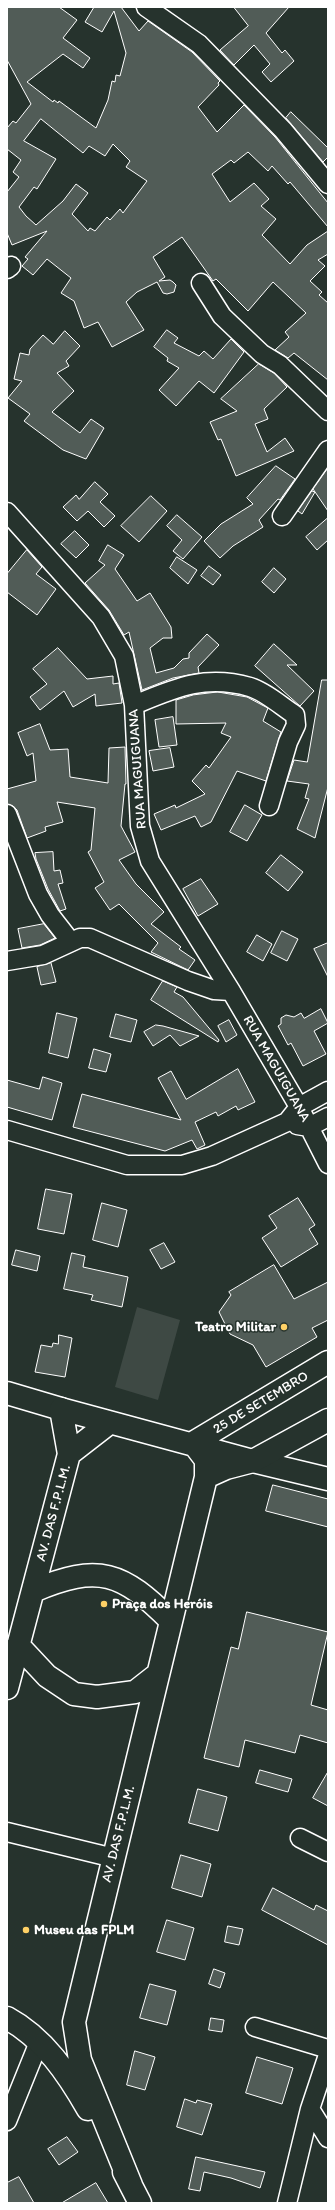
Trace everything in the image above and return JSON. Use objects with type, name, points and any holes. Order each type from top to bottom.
[{"type":"main road","name":"25 DE SETEMBRO","points":[[194,1444],[328,1362]]},
{"type":"main road","points":[[7,1393],[109,1423],[328,1479]]},
{"type":"main road","points":[[61,1409],[69,1454],[109,1423]]},
{"type":"main road","points":[[206,1478],[226,1468],[253,1461],[328,1420]]},
{"type":"main road","name":"AV. DAS F.P.L.M.","points":[[136,2194],[80,2060],[74,2022],[206,1478],[206,1460],[194,1444]]},
{"type":"main road","name":"AV. DAS F.P.L.M.","points":[[7,1688],[69,1454]]},
{"type":"main road","points":[[33,1591],[67,1578],[95,1574],[114,1578],[121,1580],[151,1600],[171,1622]]},
{"type":"main road","points":[[18,1645],[47,1676],[74,1694],[97,1697],[135,1692],[158,1674]]},
{"type":"main road","name":"AV. DAS F.P.L.M.","points":[[7,2018],[24,2028],[57,2060],[74,2084],[136,2194]]},
{"type":"street","points":[[146,7],[199,44],[283,130],[328,184]]},
{"type":"street","points":[[201,283],[222,316],[262,354],[280,365],[328,411]]},
{"type":"street","points":[[282,516],[328,450]]},
{"type":"street","name":"RUA MAGUIGUANA","points":[[7,512],[100,617],[124,656],[134,705],[140,826],[150,861],[231,991],[299,1107],[328,1164]]},
{"type":"street","points":[[134,705],[194,683],[221,682],[251,687],[295,715],[296,725],[288,742],[269,806]]},
{"type":"street","points":[[7,814],[38,894],[50,915],[71,942]]},
{"type":"street","points":[[7,962],[43,955],[80,938],[99,940],[138,960],[188,981],[214,990],[231,991]]},
{"type":"street","points":[[7,1130],[127,1165],[182,1165],[212,1156],[287,1122],[299,1107],[328,1091]]},
{"type":"street","points":[[287,1122],[309,1127],[328,1117]]},
{"type":"street","points":[[7,1832],[114,1858]]},
{"type":"street","points":[[300,1838],[328,1852]]},
{"type":"street","points":[[255,2027],[328,2049]]},
{"type":"street","points":[[7,2121],[39,2042]]},
{"type":"street","points":[[287,2203],[310,2109],[328,2055]]},
{"type":"street","points":[[310,2109],[328,2138]]},
{"type":"shaded area","points":[[137,1307],[180,1320],[158,1400],[115,1387]]},
{"type":"building","points":[[7,7],[59,7],[77,20],[63,38],[90,58],[83,68],[63,54],[27,82],[53,102],[54,100],[58,103],[59,101],[96,128],[108,100],[112,81],[115,82],[116,75],[120,76],[126,53],[114,11],[102,32],[85,22],[94,7],[121,7],[139,31],[148,21],[192,52],[220,81],[218,83],[219,85],[198,107],[217,132],[244,105],[275,137],[328,203],[328,227],[290,182],[288,184],[272,166],[268,171],[248,152],[234,163],[231,160],[212,174],[230,202],[254,183],[269,199],[261,206],[276,219],[262,235],[290,264],[307,245],[328,231],[328,254],[318,260],[325,266],[310,281],[322,292],[319,295],[328,303],[328,380],[294,353],[288,358],[275,350],[289,337],[285,332],[306,313],[273,282],[248,311],[216,279],[213,281],[182,237],[153,257],[165,277],[159,281],[170,280],[173,282],[176,285],[174,292],[167,294],[163,293],[157,282],[137,292],[126,302],[144,330],[112,347],[98,322],[84,328],[74,301],[61,293],[71,278],[47,259],[33,275],[22,266],[28,259],[25,257],[47,231],[12,245],[7,233],[7,192],[19,177],[13,172],[21,160],[7,149],[7,128],[13,121],[16,123],[31,104],[7,60]],"holes":[[[41,119],[83,153],[89,146],[105,156],[113,144],[130,161],[126,167],[147,181],[123,213],[120,209],[110,220],[107,217],[95,231],[90,228],[88,231],[72,214],[88,193],[76,184],[63,201],[36,225],[19,207],[34,187],[37,189],[56,159],[24,141]]]},
{"type":"building","points":[[234,7],[289,7],[266,33],[282,53],[285,50],[294,61],[271,82],[262,72],[270,64],[254,45],[234,65],[220,50],[248,26]]},
{"type":"building","points":[[291,112],[328,148],[328,157],[323,162],[286,118]]},
{"type":"building","points":[[167,330],[178,338],[174,343],[199,356],[204,351],[213,359],[231,339],[244,352],[214,393],[199,381],[176,406],[159,390],[179,368],[167,361],[168,358],[154,347]]},
{"type":"building","points":[[65,331],[80,346],[66,361],[69,366],[57,373],[74,391],[52,412],[80,433],[91,419],[104,428],[86,459],[63,450],[24,421],[30,414],[8,398],[22,381],[14,379],[20,353],[29,355],[30,349],[43,335],[53,344]]},
{"type":"building","points":[[259,364],[274,373],[287,387],[264,409],[268,419],[255,424],[267,452],[285,438],[294,451],[236,476],[221,439],[218,440],[210,422],[237,411],[221,399]]},
{"type":"building","points":[[276,466],[295,479],[280,500],[278,499],[259,520],[263,527],[233,546],[220,558],[204,541],[221,524],[253,504],[247,498]]},
{"type":"building","points":[[328,468],[328,511],[313,489]]},
{"type":"building","points":[[95,482],[108,494],[100,502],[115,516],[104,527],[88,511],[77,521],[63,507],[76,495],[79,499]]},
{"type":"building","points":[[312,491],[315,492],[302,514],[298,511]]},
{"type":"building","points":[[151,496],[167,511],[139,542],[121,526]]},
{"type":"building","points":[[177,515],[202,537],[183,559],[173,551],[182,540],[167,526]]},
{"type":"building","points":[[328,518],[328,540],[317,550],[306,537]]},
{"type":"building","points":[[75,531],[89,545],[76,558],[61,544]]},
{"type":"building","points":[[108,545],[124,555],[115,569],[137,601],[150,593],[171,627],[172,638],[163,638],[150,648],[156,673],[174,668],[183,659],[189,658],[189,653],[207,634],[219,645],[198,667],[199,673],[173,678],[142,690],[129,632],[124,635],[109,610],[85,583],[105,565],[99,561]]},
{"type":"building","points":[[27,550],[42,567],[36,574],[56,589],[37,615],[7,592],[7,574]]},
{"type":"building","points":[[177,557],[197,570],[188,584],[170,568]]},
{"type":"building","points":[[209,566],[221,575],[213,585],[201,576]]},
{"type":"building","points":[[274,568],[286,579],[274,593],[262,582]]},
{"type":"building","points":[[274,644],[297,665],[287,665],[314,691],[300,706],[255,666]]},
{"type":"building","points":[[58,648],[87,679],[113,676],[113,684],[119,683],[122,703],[96,706],[95,694],[73,707],[64,691],[40,710],[30,697],[47,684],[33,669]]},
{"type":"building","points":[[322,680],[328,680],[328,787],[315,838],[297,829],[309,799],[305,798],[309,784],[287,781],[294,760],[307,762]]},
{"type":"building","points":[[218,692],[247,697],[268,708],[263,721],[281,732],[266,781],[237,771],[211,822],[201,827],[195,816],[161,830],[154,814],[175,805],[176,808],[205,794],[192,781],[206,765],[209,768],[231,737],[221,733],[226,723],[176,724],[176,700],[193,695]]},
{"type":"building","points":[[173,717],[177,745],[159,747],[155,720]]},
{"type":"building","points":[[40,724],[50,750],[68,749],[70,777],[108,783],[109,748],[125,747],[126,784],[121,826],[135,852],[119,860],[136,884],[164,912],[151,924],[181,947],[179,949],[195,960],[188,970],[151,952],[158,943],[119,904],[110,910],[95,888],[104,882],[88,852],[91,850],[95,808],[57,802],[63,822],[45,827],[46,831],[27,838],[17,810],[13,806],[7,804],[7,789],[36,781],[33,753],[27,756],[18,733]]},
{"type":"building","points":[[170,748],[174,767],[153,771],[149,751]]},
{"type":"building","points":[[245,805],[262,815],[247,841],[230,832]]},
{"type":"building","points":[[53,852],[54,871],[60,870],[63,883],[58,884],[66,909],[60,911],[48,889],[35,853]]},
{"type":"building","points":[[281,855],[303,872],[288,891],[266,873]]},
{"type":"building","points":[[201,879],[218,904],[198,916],[183,889]]},
{"type":"building","points":[[44,924],[55,938],[40,945],[22,948],[18,929]]},
{"type":"building","points":[[282,931],[298,939],[287,961],[271,953]]},
{"type":"building","points":[[257,935],[272,944],[263,961],[247,952]]},
{"type":"building","points":[[328,943],[328,977],[314,949]]},
{"type":"building","points":[[51,963],[56,982],[41,985],[37,967]]},
{"type":"building","points":[[163,981],[177,987],[174,992],[183,997],[219,1040],[218,1042],[151,1000]]},
{"type":"building","points":[[321,1009],[328,1023],[314,1031],[326,1054],[303,1066],[291,1043],[288,1045],[278,1026],[281,1024],[281,1018],[286,1015],[294,1017],[301,1013],[304,1018]]},
{"type":"building","points":[[57,1013],[77,1018],[68,1058],[49,1053]]},
{"type":"building","points":[[116,1014],[137,1020],[131,1042],[110,1037]]},
{"type":"building","points":[[229,1020],[237,1035],[226,1042],[218,1026]]},
{"type":"building","points":[[156,1025],[199,1036],[180,1046],[170,1035],[153,1046],[144,1032]]},
{"type":"building","points":[[94,1049],[111,1054],[106,1072],[89,1068]]},
{"type":"building","points":[[238,1069],[255,1102],[238,1110],[236,1106],[218,1116],[216,1112],[195,1122],[205,1145],[197,1149],[192,1140],[165,1151],[73,1127],[82,1094],[181,1120],[158,1078],[171,1071],[186,1099]]},
{"type":"building","points":[[43,1077],[62,1083],[52,1120],[7,1107],[7,1080],[39,1089]]},
{"type":"building","points":[[46,1189],[72,1194],[64,1234],[38,1229]]},
{"type":"building","points":[[298,1198],[315,1225],[309,1229],[318,1244],[281,1267],[262,1238],[277,1228],[269,1216]]},
{"type":"building","points":[[102,1203],[127,1210],[118,1247],[93,1240]]},
{"type":"building","points":[[164,1243],[175,1262],[161,1269],[150,1250]]},
{"type":"building","points":[[16,1250],[40,1256],[37,1271],[12,1265]]},
{"type":"building","points":[[72,1253],[85,1256],[83,1267],[128,1277],[122,1307],[91,1300],[93,1295],[64,1289]]},
{"type":"building","points":[[274,1265],[294,1299],[328,1282],[328,1320],[312,1328],[317,1337],[266,1367],[253,1345],[230,1334],[219,1312],[231,1295],[229,1292]]},
{"type":"building","points":[[59,1335],[72,1338],[65,1377],[35,1372],[41,1345],[52,1347],[53,1343],[58,1344]]},
{"type":"building","points":[[273,1485],[328,1499],[328,1527],[266,1511]]},
{"type":"building","points":[[247,1612],[328,1632],[311,1705],[328,1710],[328,1743],[300,1735],[295,1753],[245,1740],[239,1767],[204,1758],[231,1647],[238,1649]]},
{"type":"building","points":[[260,1770],[292,1779],[288,1792],[256,1783]]},
{"type":"building","points":[[328,1772],[328,1806],[313,1798]]},
{"type":"building","points":[[198,1789],[227,1797],[218,1831],[189,1823]]},
{"type":"building","points":[[181,1855],[211,1864],[202,1897],[172,1888]]},
{"type":"building","points":[[273,1888],[314,1910],[316,1905],[328,1911],[328,1945],[262,1910]]},
{"type":"building","points":[[167,1920],[194,1928],[185,1960],[157,1952]]},
{"type":"building","points":[[228,1926],[243,1929],[239,1945],[225,1942]]},
{"type":"building","points":[[214,1969],[225,1973],[220,1988],[209,1984]]},
{"type":"building","points":[[150,1984],[176,1991],[167,2025],[140,2018]]},
{"type":"building","points":[[211,2018],[224,2020],[222,2032],[209,2030]]},
{"type":"building","points":[[135,2051],[155,2057],[145,2090],[127,2085]]},
{"type":"building","points":[[257,2057],[293,2068],[282,2104],[246,2093]]},
{"type":"building","points":[[185,2099],[196,2103],[197,2100],[212,2104],[202,2135],[177,2127]]},
{"type":"building","points":[[67,2137],[78,2152],[59,2165],[48,2149]]},
{"type":"building","points":[[196,2157],[265,2172],[260,2188],[231,2178],[204,2172],[200,2191],[189,2189]]},
{"type":"building","points":[[19,2177],[34,2203],[7,2203],[7,2183]]},
{"type":"building","points":[[96,2183],[108,2203],[62,2203]]},
{"type":"place","name":"Teatro Militar","points":[[284,1327]]},
{"type":"place","name":"Praça dos Heróis","points":[[104,1604]]},
{"type":"place","name":"Museu das FPLM","points":[[26,1930]]}]
